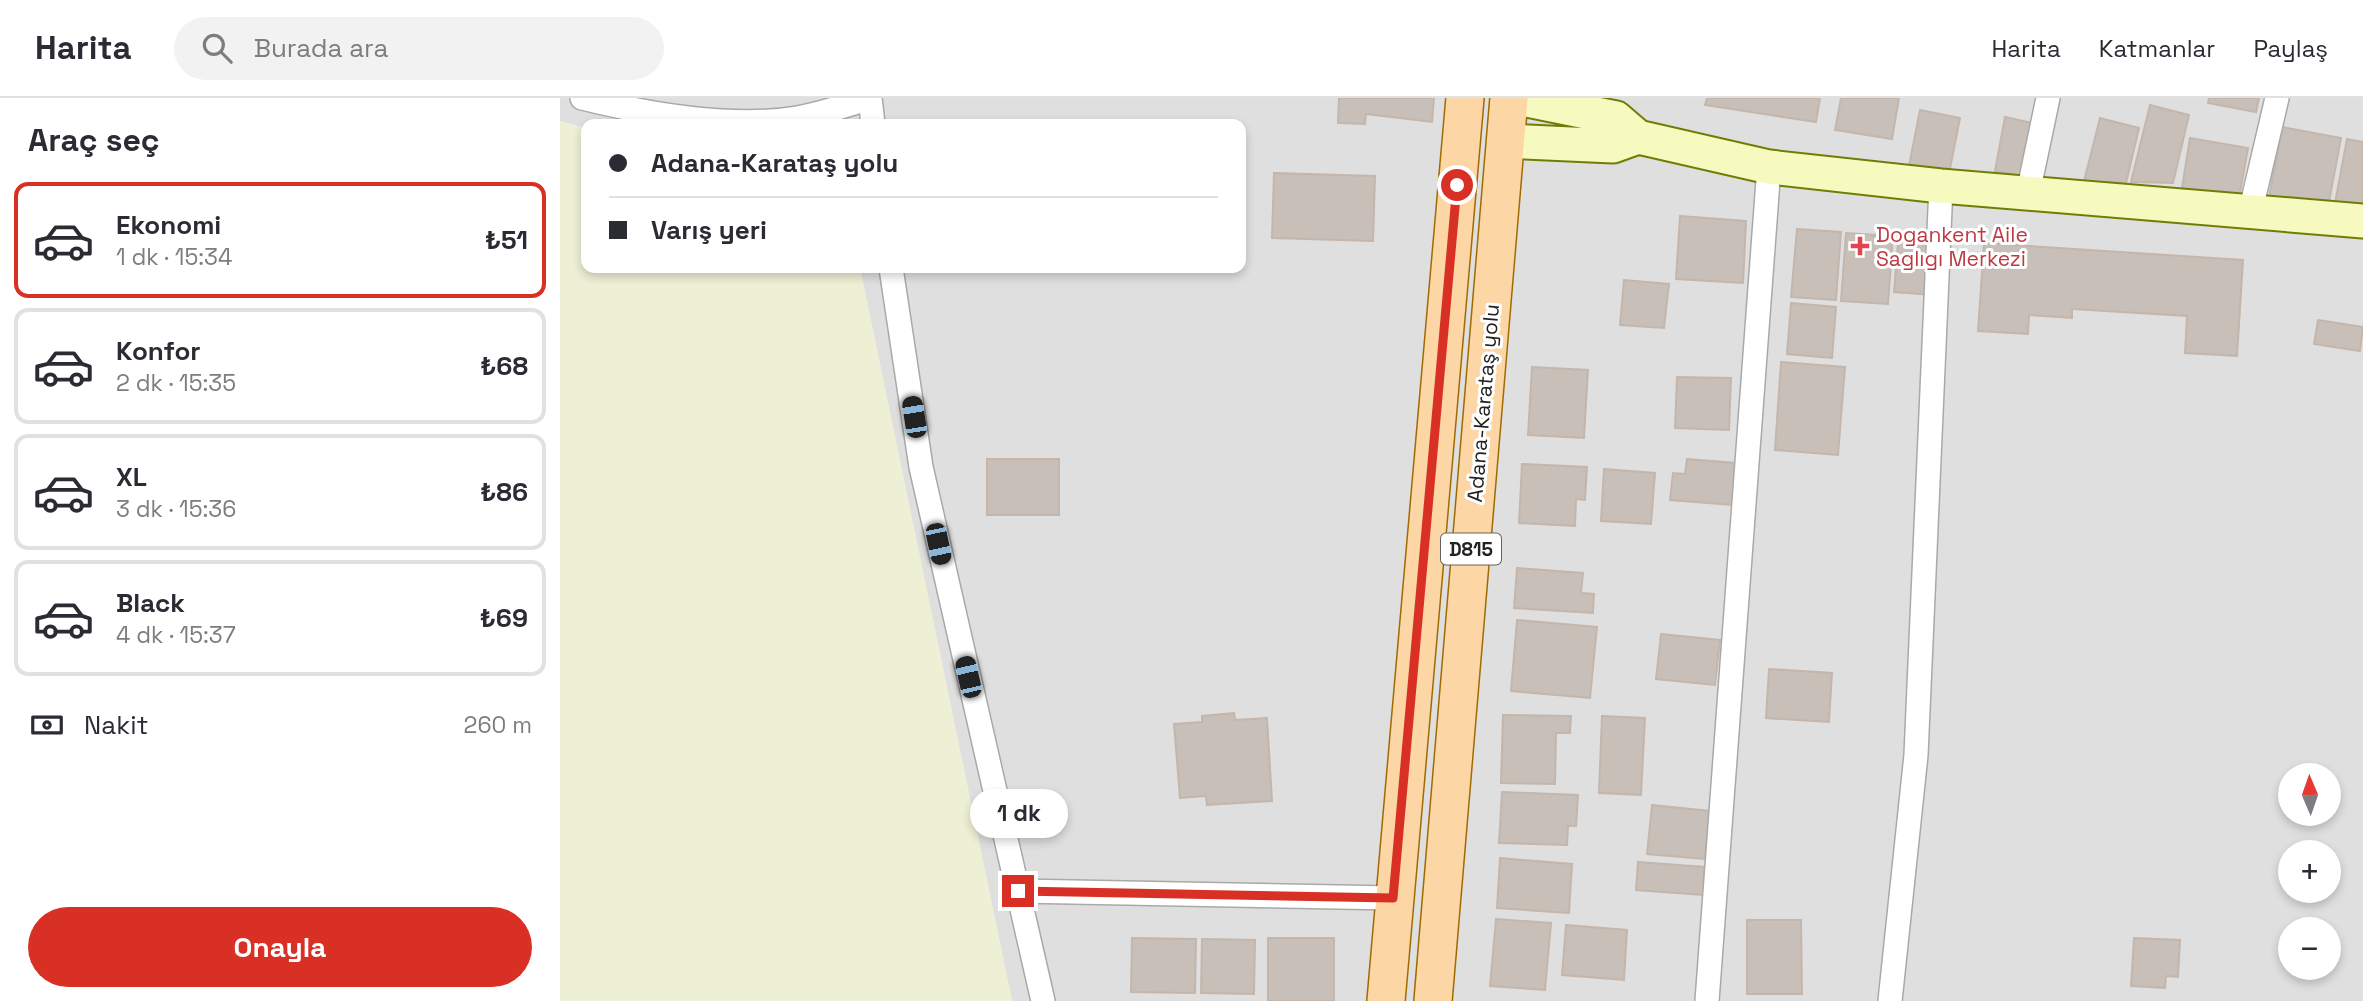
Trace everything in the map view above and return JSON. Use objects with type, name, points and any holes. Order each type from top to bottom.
[{"type":"main road","name":"D815","points":[[1386,1001],[1465,98]]},
{"type":"main road","name":"Adana-Karataş yolu","points":[[1433,1001],[1509,98]]},
{"type":"street","points":[[582,98],[626,109],[704,119]]},
{"type":"street","points":[[754,119],[796,118],[870,98],[872,119]]},
{"type":"street","points":[[1517,98],[1616,118],[1638,137],[1769,167],[1941,186],[2363,221]]},
{"type":"street","points":[[2028,193],[2048,98]]},
{"type":"street","points":[[2250,213],[2277,98]]},
{"type":"street","points":[[1505,141],[1613,146],[1638,137]]},
{"type":"street","points":[[1707,1001],[1769,167]]},
{"type":"street","points":[[1889,1001],[1916,755],[1941,186]]},
{"type":"street","points":[[892,273],[921,467],[1043,1001]]},
{"type":"street","points":[[1018,891],[1393,898]]},
{"type":"shaded area","points":[[560,98],[2363,98],[2363,1001],[1012,1001],[861,273],[1246,273],[1246,119],[581,119],[581,127],[560,121]]},
{"type":"green space","points":[[560,121],[581,127],[581,273],[861,273],[1012,1001],[560,1001]]},
{"type":"building","points":[[1339,98],[1434,98],[1432,122],[1366,114],[1365,124],[1338,123]]},
{"type":"building","points":[[1707,98],[1820,98],[1816,122],[1705,105]]},
{"type":"building","points":[[1841,98],[1899,98],[1892,139],[1835,130]]},
{"type":"building","points":[[2209,98],[2259,98],[2256,112],[2208,103]]},
{"type":"building","points":[[2150,105],[2189,115],[2173,183],[2131,182]]},
{"type":"building","points":[[1920,110],[1960,118],[1949,174],[1909,166]]},
{"type":"building","points":[[2005,117],[2032,123],[2022,177],[1995,171]]},
{"type":"building","points":[[2100,118],[2139,128],[2126,183],[2084,181]]},
{"type":"building","points":[[2282,127],[2341,138],[2329,202],[2269,197]]},
{"type":"building","points":[[2190,138],[2248,148],[2239,198],[2182,188]]},
{"type":"building","points":[[2347,139],[2363,142],[2363,204],[2335,203]]},
{"type":"building","points":[[1274,173],[1375,176],[1373,241],[1272,238]]},
{"type":"building","points":[[1680,216],[1746,221],[1743,283],[1676,279]]},
{"type":"building","points":[[1797,229],[1841,232],[1836,300],[1791,297]]},
{"type":"building","points":[[1846,233],[1893,236],[1888,304],[1841,301]]},
{"type":"building","points":[[1898,242],[1936,244],[1932,295],[1894,292]]},
{"type":"building","points":[[1984,243],[2243,260],[2237,356],[2185,353],[2187,316],[2072,309],[2072,318],[2029,315],[2028,334],[1978,331]]},
{"type":"building","points":[[1624,280],[1669,284],[1664,328],[1620,325]]},
{"type":"building","points":[[1791,303],[1836,307],[1832,358],[1787,354]]},
{"type":"building","points":[[2318,320],[2363,327],[2360,351],[2314,344]]},
{"type":"building","points":[[1781,362],[1845,367],[1838,455],[1775,450]]},
{"type":"building","points":[[1532,367],[1588,370],[1584,438],[1528,435]]},
{"type":"building","points":[[1677,377],[1731,378],[1729,430],[1675,428]]},
{"type":"building","points":[[987,459],[1059,459],[1059,515],[987,515]]},
{"type":"building","points":[[1687,459],[1736,463],[1732,505],[1670,500],[1673,473],[1685,474]]},
{"type":"building","points":[[1522,464],[1587,467],[1585,500],[1576,499],[1575,526],[1519,523]]},
{"type":"building","points":[[1604,469],[1655,473],[1651,524],[1601,521]]},
{"type":"building","points":[[1517,568],[1583,573],[1581,593],[1594,594],[1593,613],[1514,608]]},
{"type":"building","points":[[1517,620],[1597,627],[1590,698],[1511,691]]},
{"type":"building","points":[[1661,634],[1720,640],[1715,685],[1656,679]]},
{"type":"building","points":[[1769,669],[1832,673],[1829,722],[1766,718]]},
{"type":"building","points":[[1234,713],[1235,720],[1267,718],[1272,801],[1207,805],[1206,796],[1180,798],[1174,724],[1202,722],[1202,716]]},
{"type":"building","points":[[1503,715],[1571,716],[1570,733],[1556,733],[1555,784],[1501,783]]},
{"type":"building","points":[[1602,716],[1645,718],[1641,795],[1599,793]]},
{"type":"building","points":[[1502,792],[1578,795],[1576,826],[1568,826],[1567,845],[1499,843]]},
{"type":"building","points":[[1652,805],[1710,811],[1705,859],[1647,854]]},
{"type":"building","points":[[1500,858],[1572,864],[1569,913],[1497,908]]},
{"type":"building","points":[[1638,862],[1705,867],[1703,895],[1636,890]]},
{"type":"building","points":[[1496,919],[1551,923],[1545,990],[1490,986]]},
{"type":"building","points":[[1747,920],[1801,920],[1802,994],[1747,994]]},
{"type":"building","points":[[1566,925],[1627,930],[1624,980],[1562,975]]},
{"type":"building","points":[[1132,938],[1196,939],[1195,993],[1131,992]]},
{"type":"building","points":[[1268,938],[1334,938],[1334,1001],[1268,1001]]},
{"type":"building","points":[[2134,938],[2180,940],[2178,977],[2166,976],[2165,988],[2131,986]]},
{"type":"building","points":[[1202,939],[1255,940],[1254,994],[1201,993]]},
{"type":"place","name":"Dogankent Aile Saglıgı Merkezi","points":[[1860,246]]},
{"type":"route","points":[[1018,891],[1393,898],[1457,185]]}]
